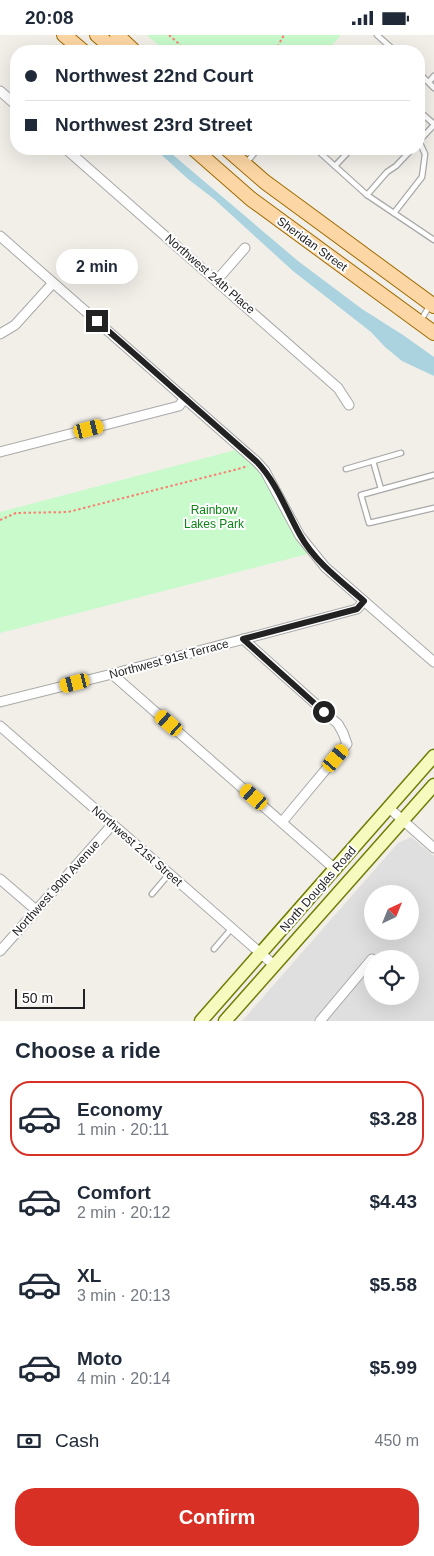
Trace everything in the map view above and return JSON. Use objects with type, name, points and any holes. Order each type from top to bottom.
[{"type":"main road","points":[[64,35],[76,45]]},
{"type":"main road","points":[[98,35],[109,45]]},
{"type":"main road","points":[[117,35],[128,45]]},
{"type":"main road","name":"Sheridan Street","points":[[201,155],[251,199],[433,331]]},
{"type":"main road","name":"Sheridan Street","points":[[234,155],[265,182],[433,303]]},
{"type":"main road","name":"North Douglas Road","points":[[202,1021],[434,755]]},
{"type":"main road","name":"North Douglas Road","points":[[225,1021],[434,785]]},
{"type":"street","points":[[0,91],[10,100]]},
{"type":"street","name":"Northwest 24th Place","points":[[73,155],[338,388],[349,405]]},
{"type":"street","points":[[0,236],[257,462],[265,471],[300,536],[312,553],[325,567],[434,662]]},
{"type":"street","points":[[217,280],[245,248]]},
{"type":"street","points":[[0,334],[15,325],[53,283]]},
{"type":"street","points":[[0,452],[179,406],[185,398]]},
{"type":"street","name":"Northwest 91st Terrace","points":[[0,702],[357,609],[364,601]]},
{"type":"street","points":[[243,639],[338,724],[347,744],[282,821]]},
{"type":"street","points":[[112,674],[335,869]]},
{"type":"street","name":"Northwest 21st Street","points":[[0,726],[274,965]]},
{"type":"street","points":[[389,808],[434,847]]},
{"type":"street","name":"Northwest 90th Avenue","points":[[0,951],[112,825]]},
{"type":"street","points":[[0,879],[36,910]]},
{"type":"street","points":[[320,1021],[364,970]]},
{"type":"lane","points":[[377,35],[388,45]]},
{"type":"lane","points":[[428,83],[434,77]]},
{"type":"lane","points":[[425,80],[434,87]]},
{"type":"lane","points":[[425,134],[434,124]]},
{"type":"lane","points":[[244,164],[252,155]]},
{"type":"lane","points":[[323,155],[367,195],[434,240]]},
{"type":"lane","points":[[336,166],[346,155]]},
{"type":"lane","points":[[367,195],[406,155]]},
{"type":"lane","points":[[394,213],[422,177],[425,155]]},
{"type":"lane","points":[[419,322],[433,303]]},
{"type":"lane","points":[[346,469],[401,453]]},
{"type":"lane","points":[[373,461],[381,489]]},
{"type":"lane","points":[[434,475],[361,495],[369,523],[434,508]]},
{"type":"lane","points":[[152,894],[169,874]]},
{"type":"lane","points":[[214,949],[232,929]]},
{"type":"path","points":[[169,35],[180,45]]},
{"type":"path","points":[[0,520],[16,513],[68,512],[238,469],[257,462]]},
{"type":"shaded area","points":[[411,837],[434,856],[434,1021],[242,1021],[398,843]]},
{"type":"green space","points":[[147,35],[341,35],[332,45],[158,45]]},
{"type":"green space","name":"Rainbow Lakes Park","points":[[243,448],[257,462],[312,553],[0,633],[0,512]]},
{"type":"water","points":[[162,155],[173,155],[298,261],[362,309],[434,357],[434,376],[402,361],[371,332],[293,271],[214,199]]},
{"type":"route","points":[[97,321],[257,462],[265,471],[300,536],[312,553],[364,601],[357,609],[243,639],[324,712]]}]
